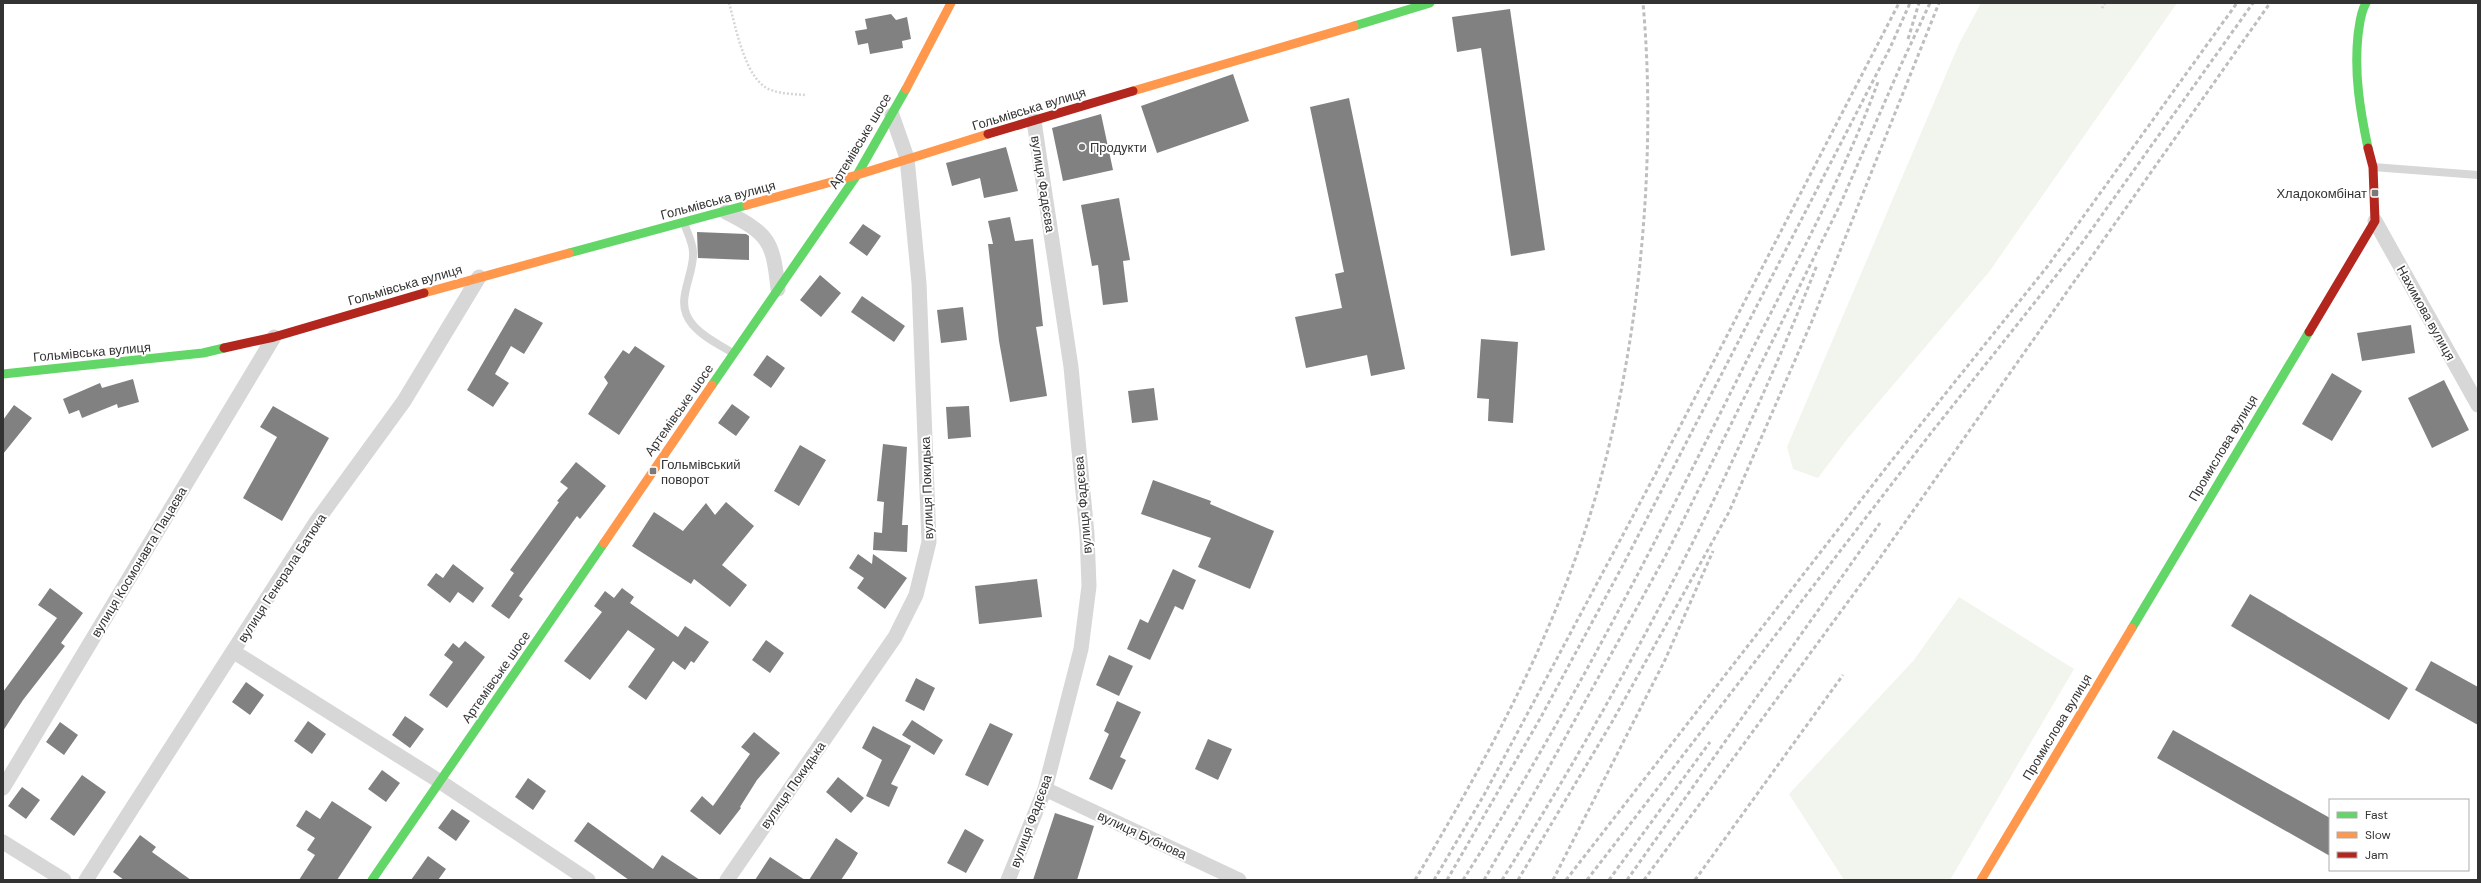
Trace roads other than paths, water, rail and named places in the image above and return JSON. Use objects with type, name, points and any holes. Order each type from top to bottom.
[{"type":"main road","name":"Гольмівська вулиця","points":[[3,374],[189,355],[274,337],[479,277],[726,212],[857,175],[907,158],[1430,3]]},
{"type":"main road","points":[[2366,3],[2361,12],[2355,63],[2360,112],[2373,167],[2375,221]]},
{"type":"main road","name":"Артемівське шосе","points":[[372,880],[857,175],[892,115],[948,5]]},
{"type":"main road","name":"Промислова вулиця","points":[[1981,880],[2375,221]]},
{"type":"street","name":"вулиця Покидька","points":[[728,880],[894,637],[916,595],[929,542],[919,283],[907,158],[892,115]]},
{"type":"street","name":"вулиця Фадєєва","points":[[1008,880],[1045,789],[1081,649],[1089,586],[1087,534],[1071,367],[1034,121]]},
{"type":"street","points":[[726,212],[754,227],[766,239],[775,259],[778,289]]},
{"type":"street","name":"Нахимова вулиця","points":[[2375,221],[2478,405]]},
{"type":"street","name":"вулиця Генерала Батюка","points":[[86,880],[234,652],[316,522],[404,401],[479,277]]},
{"type":"street","name":"вулиця Космонавта Пацаєва","points":[[3,788],[274,337]]},
{"type":"street","points":[[234,652],[440,781],[588,880]]},
{"type":"street","name":"вулиця Бубнова","points":[[1045,789],[1239,880]]},
{"type":"street","points":[[3,842],[64,880]]},
{"type":"lane","points":[[2373,167],[2478,175]]},
{"type":"lane","points":[[684,223],[693,251],[692,265],[687,279],[684,298],[686,310],[692,325],[734,353]]},
{"type":"railway","points":[[1415,880],[1502,726],[1540,646],[1573,565],[1594,500],[1612,432],[1627,361],[1637,288],[1644,214],[1648,142],[1647,71],[1643,3]]},
{"type":"railway","points":[[1434,880],[1484,795],[1657,471],[1899,3]]},
{"type":"railway","points":[[1447,880],[1541,717],[1623,565],[1890,48],[1910,3]]},
{"type":"railway","points":[[1908,39],[1919,3]]},
{"type":"railway","points":[[1484,880],[1544,776],[1667,553],[1840,205],[1900,67],[1930,3]]},
{"type":"railway","points":[[1518,880],[1612,722],[1729,512],[1812,321],[1939,3]]},
{"type":"railway","points":[[1566,880],[1889,464],[2047,267],[2237,3]]},
{"type":"railway","points":[[1587,880],[1931,433],[2082,243],[2253,3]]},
{"type":"railway","points":[[1644,880],[1875,565],[2270,3]]},
{"type":"railway","points":[[1463,880],[1501,819],[1573,694],[1641,568],[1813,230],[1847,157],[1878,82]]},
{"type":"railway","points":[[1502,880],[1591,732],[1674,580],[1750,424],[1817,265]]},
{"type":"railway","points":[[1627,880],[1880,523]]},
{"type":"railway","points":[[1553,880],[1665,660],[1713,551]]},
{"type":"railway","points":[[1695,880],[1843,675]]},
{"type":"railway","points":[[1609,880],[1710,742]]},
{"type":"place","name":"Продукти","points":[[1082,147]]},
{"type":"place","name":"Хладокомбінат","points":[[2375,193]]},
{"type":"place","name":"Гольмівський поворот","points":[[653,471]]}]
